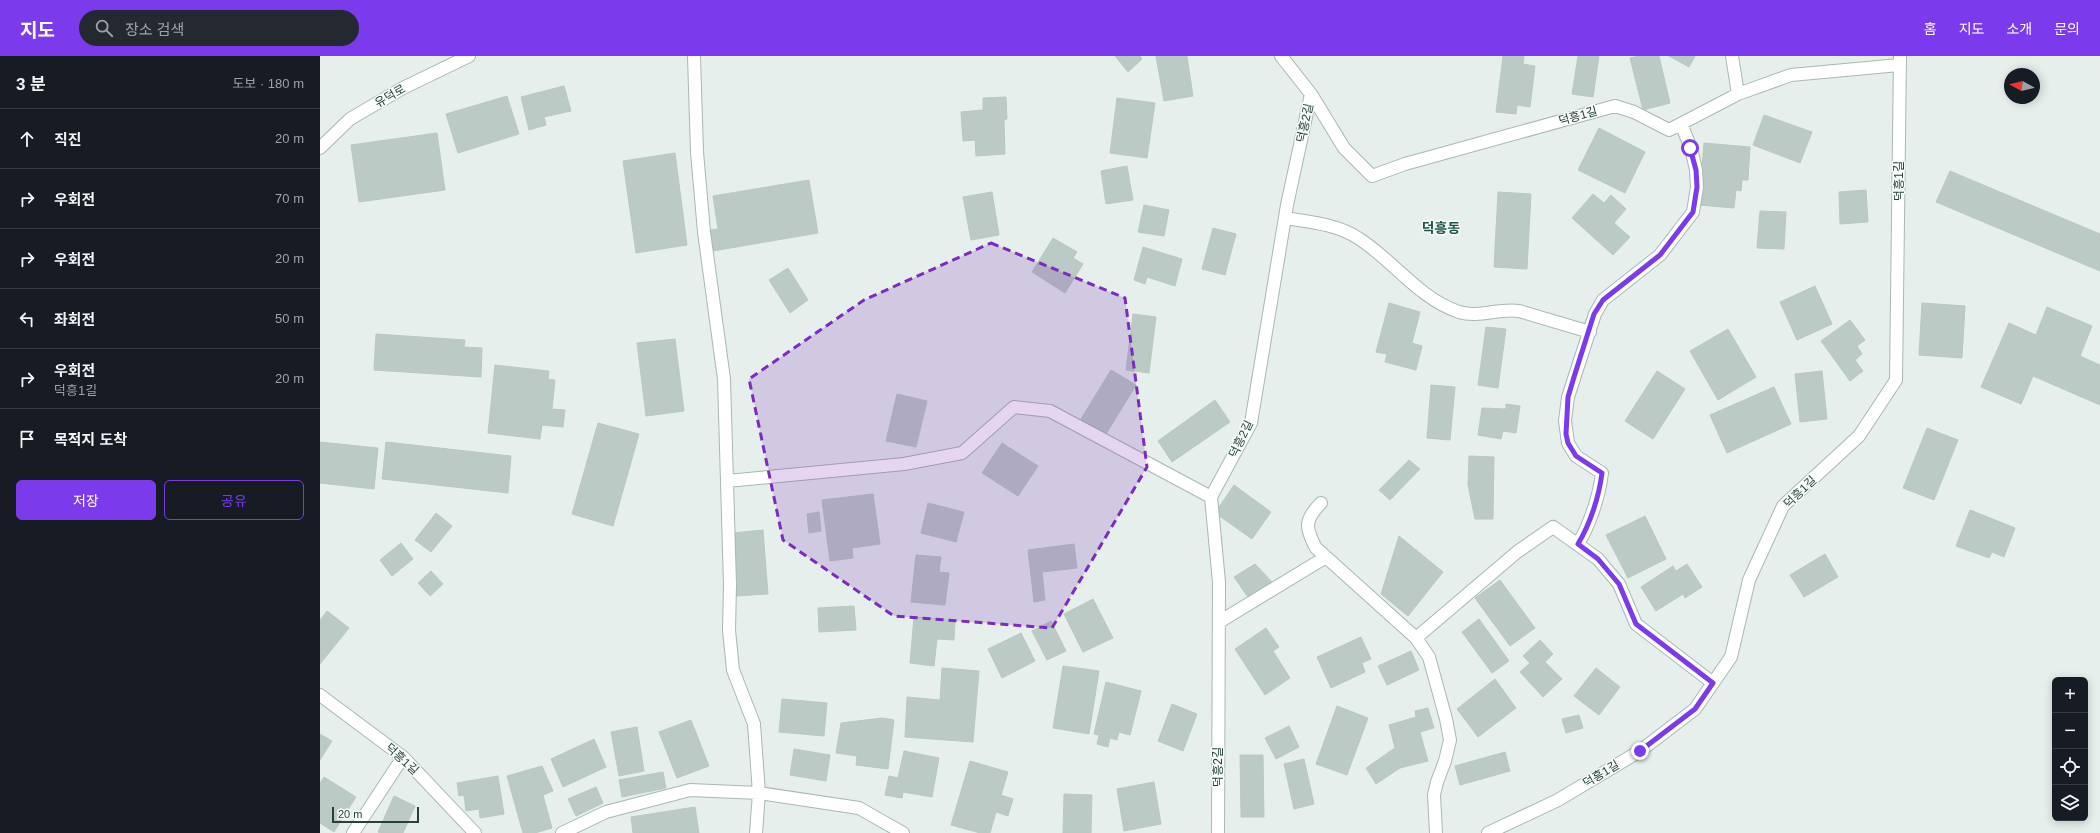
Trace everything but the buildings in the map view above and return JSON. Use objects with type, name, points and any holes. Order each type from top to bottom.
[{"type":"street","name":"유덕로","points":[[320,148],[350,119],[403,88],[469,56]]},
{"type":"street","points":[[694,56],[697,152],[704,232],[724,380],[730,644],[733,670],[754,724],[759,793],[756,833]]},
{"type":"street","name":"덕흥2길","points":[[1218,833],[1219,582],[1211,497],[1251,423],[1285,218],[1311,94],[1281,56]]},
{"type":"street","points":[[1732,56],[1738,94]]},
{"type":"street","name":"덕흥1길","points":[[1311,94],[1344,148],[1372,176],[1405,164],[1615,106],[1630,110],[1669,130],[1738,94],[1791,76],[1900,61],[1896,380],[1859,436],[1783,506],[1749,580],[1731,657],[1695,709],[1640,751],[1558,800],[1488,833]]},
{"type":"street","points":[[1578,544],[1600,488],[1602,473],[1576,456],[1568,443],[1566,434],[1568,397],[1590,332],[1594,314],[1603,300],[1660,255],[1693,212],[1697,187],[1696,170],[1681,124]]},
{"type":"street","points":[[1285,218],[1321,224],[1357,237],[1416,287],[1441,304],[1459,312],[1472,315],[1510,310],[1519,311],[1590,332]]},
{"type":"street","points":[[727,481],[904,464],[962,453],[1014,407],[1050,412],[1211,497]]},
{"type":"street","points":[[1321,503],[1311,513],[1308,521],[1309,534],[1316,548],[1416,638],[1429,657],[1446,719],[1450,740],[1434,795],[1436,833]]},
{"type":"street","points":[[1416,638],[1517,552],[1552,527],[1598,559],[1619,584],[1636,624],[1713,683]]},
{"type":"street","points":[[1219,622],[1326,557]]},
{"type":"street","name":"덕흥1길","points":[[320,695],[403,757],[475,833]]},
{"type":"street","points":[[353,833],[403,757]]},
{"type":"street","points":[[562,833],[606,812],[690,790],[759,793],[859,808],[902,833]]},
{"type":"highlighted area","points":[[991,243],[1125,298],[1147,467],[1052,628],[894,616],[783,540],[749,379],[864,300]]},
{"type":"district","name":"덕흥동","points":[[1441,228]]},
{"type":"route","points":[[1640,751],[1695,709],[1713,683],[1636,624],[1631,609],[1619,584],[1598,559],[1578,544],[1600,488],[1602,473],[1576,456],[1568,443],[1565,420],[1568,397],[1588,340],[1594,314],[1603,300],[1660,255],[1693,212],[1697,187],[1696,170],[1690,148]]}]
